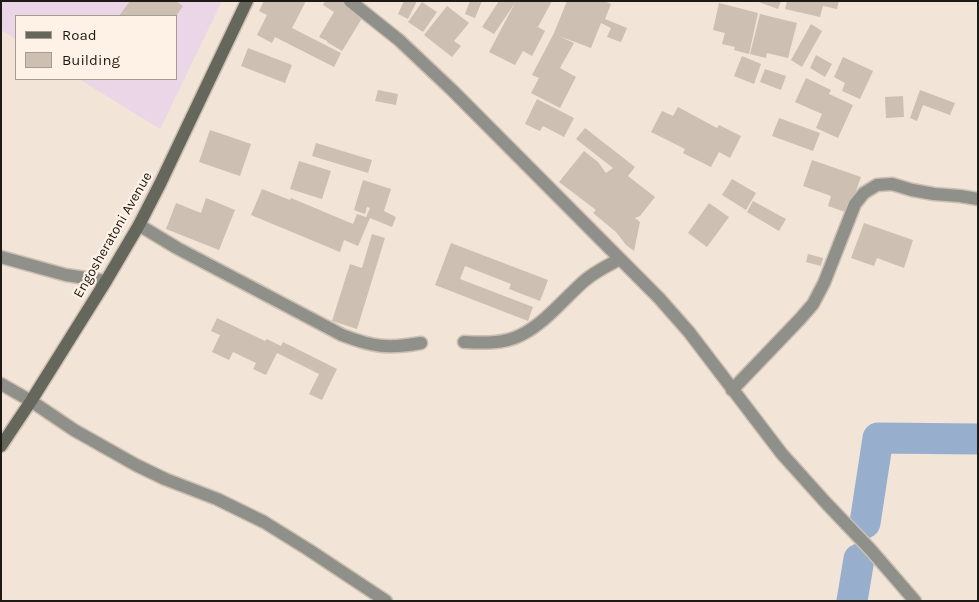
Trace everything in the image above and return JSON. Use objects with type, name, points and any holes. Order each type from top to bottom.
[{"type":"street","name":"Engosheratoni Avenue","points":[[1,446],[106,281],[139,225],[247,1]]},
{"type":"street","points":[[350,1],[399,40],[434,72],[659,298],[689,332],[782,454],[870,549],[915,601]]},
{"type":"street","points":[[732,390],[800,320],[813,304],[824,283],[855,204],[864,193],[877,185],[892,184],[934,194],[978,199]]},
{"type":"street","points":[[139,225],[210,266],[342,335],[367,344],[384,347],[421,343]]},
{"type":"street","points":[[1,257],[66,275],[106,281]]},
{"type":"street","points":[[464,342],[502,342],[520,336],[536,326],[584,281],[620,259]]},
{"type":"street","points":[[1,384],[31,401],[74,430],[136,465],[165,479],[217,499],[264,522],[386,601]]},
{"type":"shaded area","points":[[1,1],[222,1],[160,129],[81,80],[178,80],[178,15],[15,15],[15,38],[1,30]]},
{"type":"building","points":[[130,1],[176,1],[183,6],[177,15],[120,15]]},
{"type":"building","points":[[264,1],[306,1],[292,28],[341,53],[334,67],[275,37],[272,43],[257,35],[267,15],[259,11]]},
{"type":"building","points":[[325,1],[342,1],[364,15],[342,51],[319,37],[334,12],[323,5]]},
{"type":"building","points":[[404,1],[417,1],[408,19],[398,14]]},
{"type":"building","points":[[470,1],[482,1],[475,18],[465,14]]},
{"type":"building","points":[[499,1],[552,1],[538,27],[545,31],[532,56],[523,51],[515,65],[489,52],[515,3],[494,34],[482,27]]},
{"type":"building","points":[[567,1],[604,1],[611,4],[605,19],[627,28],[621,42],[607,37],[611,28],[601,23],[591,48],[559,36],[574,43],[560,68],[576,77],[560,108],[531,93],[539,78],[532,75],[554,33]]},
{"type":"building","points":[[756,1],[781,1],[778,9]]},
{"type":"building","points":[[787,1],[839,1],[837,9],[823,6],[820,17],[785,9]]},
{"type":"building","points":[[422,2],[437,12],[423,32],[408,22]]},
{"type":"building","points":[[719,3],[758,13],[749,54],[734,50],[735,47],[722,44],[725,33],[713,30]]},
{"type":"building","points":[[447,6],[469,23],[454,41],[461,46],[452,57],[424,35]]},
{"type":"building","points":[[760,14],[797,23],[788,58],[767,53],[766,58],[750,54]]},
{"type":"building","points":[[811,24],[822,31],[802,67],[791,60]]},
{"type":"building","points":[[248,48],[292,65],[285,83],[241,66]]},
{"type":"building","points":[[816,55],[832,64],[825,77],[810,68]]},
{"type":"building","points":[[742,56],[761,64],[754,84],[734,76]]},
{"type":"building","points":[[843,57],[873,71],[860,99],[842,91],[845,83],[834,77]]},
{"type":"building","points":[[765,69],[786,76],[781,90],[760,82]]},
{"type":"building","points":[[806,78],[831,90],[829,94],[853,105],[838,138],[816,128],[822,114],[795,102]]},
{"type":"building","points":[[378,90],[398,94],[396,105],[375,101]]},
{"type":"building","points":[[920,90],[955,103],[950,115],[923,105],[917,121],[910,118]]},
{"type":"building","points":[[903,96],[904,117],[886,118],[885,97]]},
{"type":"building","points":[[537,99],[574,118],[564,137],[543,126],[540,131],[525,124]]},
{"type":"building","points":[[678,107],[717,128],[719,125],[741,136],[730,158],[719,152],[711,167],[683,153],[685,149],[651,132],[662,111],[673,116]]},
{"type":"building","points":[[779,118],[820,133],[813,151],[772,136]]},
{"type":"building","points":[[585,128],[635,167],[628,176],[655,197],[640,216],[635,218],[640,222],[634,251],[626,245],[616,232],[593,213],[596,210],[559,182],[584,151],[598,162],[606,173],[613,168],[576,139]]},
{"type":"building","points":[[210,130],[251,144],[240,176],[199,162]]},
{"type":"building","points":[[316,143],[372,160],[368,173],[312,156]]},
{"type":"building","points":[[812,160],[861,177],[848,213],[828,206],[831,196],[803,186]]},
{"type":"building","points":[[299,161],[331,171],[322,199],[290,189]]},
{"type":"building","points":[[732,179],[756,193],[746,210],[722,195]]},
{"type":"building","points":[[363,180],[391,189],[384,211],[396,217],[392,227],[370,218],[358,246],[344,240],[340,252],[251,215],[262,189],[290,200],[291,198],[353,224],[357,214],[366,217],[370,208],[367,207],[365,214],[354,210]]},
{"type":"building","points":[[206,198],[235,210],[219,250],[166,229],[176,203],[201,213]]},
{"type":"building","points":[[753,201],[786,219],[779,231],[747,212]]},
{"type":"building","points":[[709,203],[729,217],[707,247],[688,233]]},
{"type":"building","points":[[864,223],[913,240],[904,268],[877,258],[874,266],[851,258]]},
{"type":"building","points":[[372,234],[385,238],[357,329],[332,321],[350,264],[362,268]]},
{"type":"building","points":[[451,243],[548,280],[540,301],[509,289],[511,284],[465,266],[460,279],[533,307],[528,321],[435,285]]},
{"type":"building","points":[[808,254],[823,258],[821,266],[806,262]]},
{"type":"building","points":[[217,318],[265,341],[267,339],[281,346],[283,342],[337,369],[322,400],[309,394],[319,374],[277,353],[266,375],[253,369],[256,363],[233,352],[229,360],[212,352],[220,335],[211,331]]},
{"type":"waterway","points":[[865,523],[878,438],[978,439]]},
{"type":"waterway","points":[[852,601],[859,559]]}]
